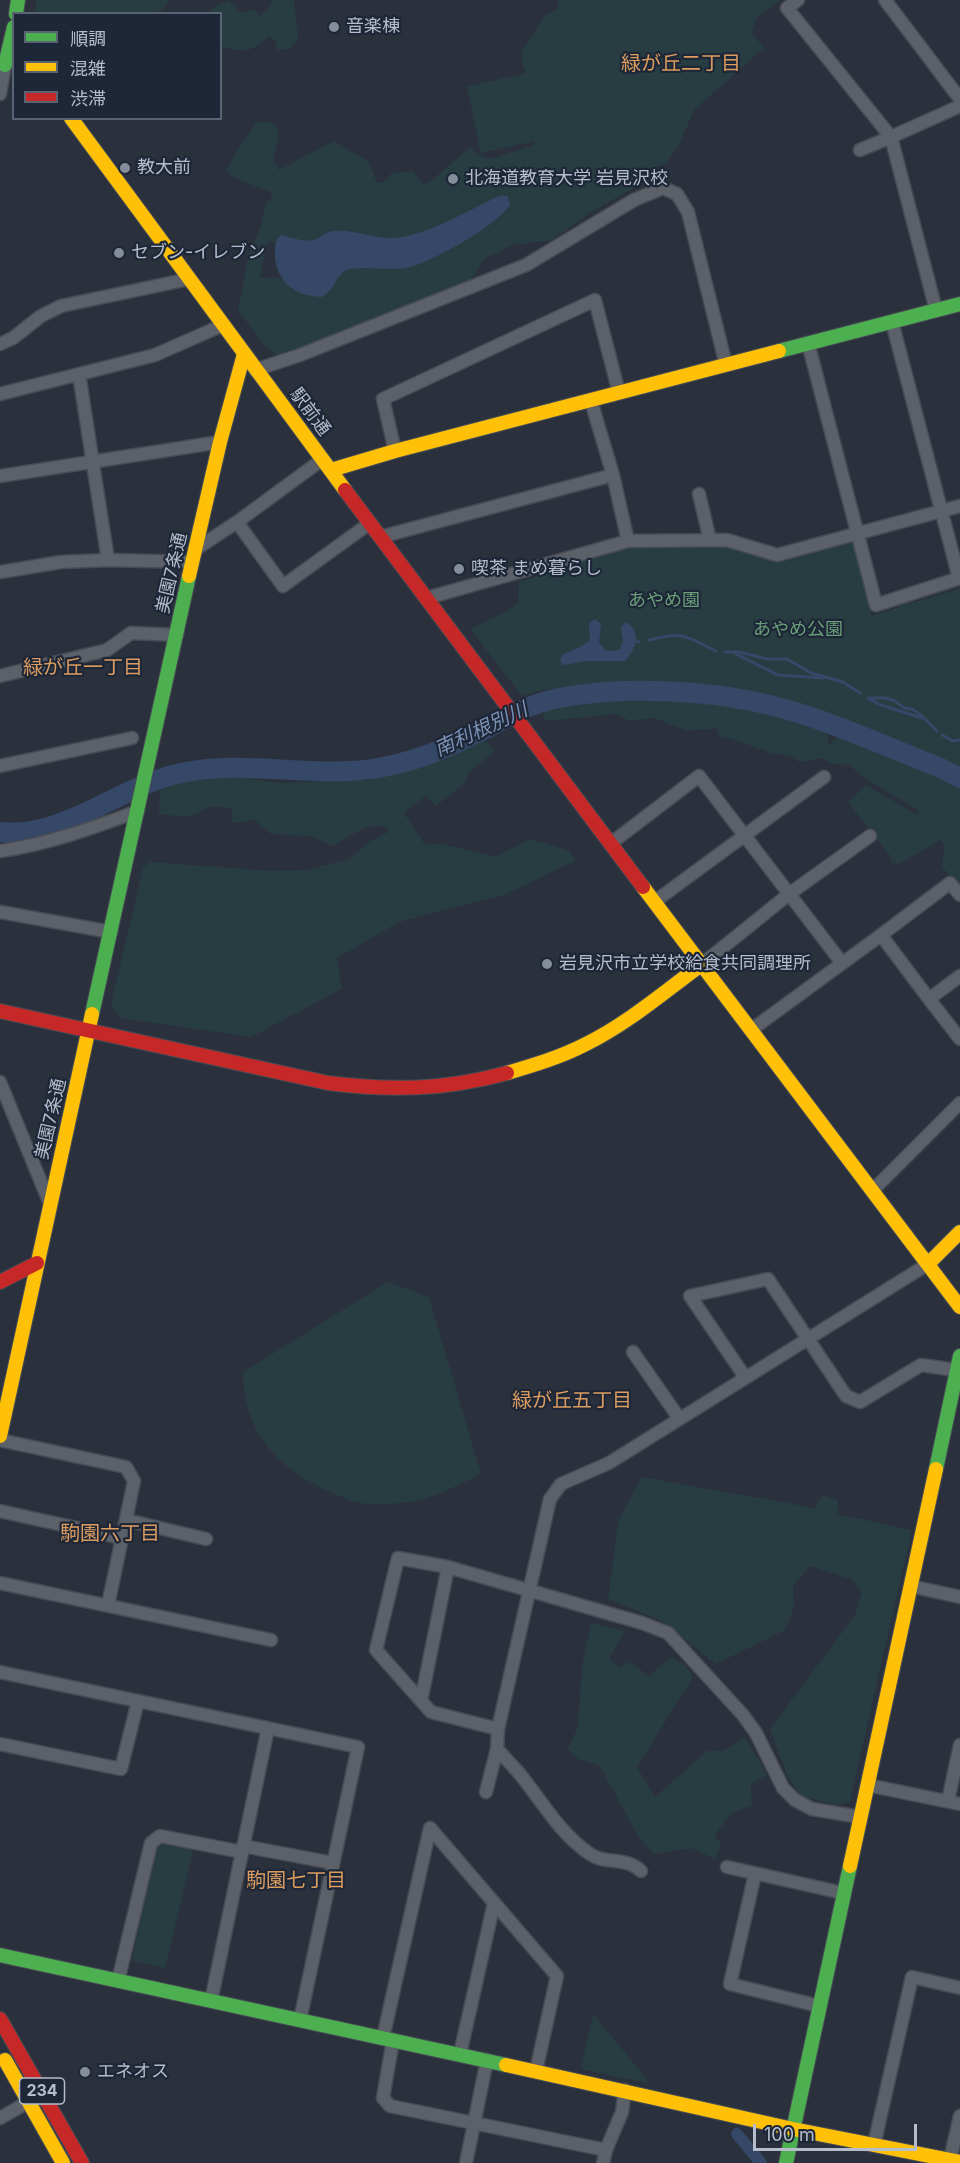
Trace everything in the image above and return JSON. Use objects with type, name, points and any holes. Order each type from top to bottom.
[{"type":"main road","points":[[0,32],[12,47],[6,66]]},
{"type":"main road","name":"駅前通","points":[[72,120],[255,370],[960,1307]]},
{"type":"main road","points":[[327,465],[394,451],[591,401],[960,304]]},
{"type":"main road","name":"美園7条通","points":[[0,1438],[147,762],[220,441],[244,354]]},
{"type":"main road","points":[[0,1011],[336,1084],[378,1090],[433,1088],[495,1078],[565,1054],[609,1031],[701,965]]},
{"type":"main road","points":[[928,1264],[960,1232]]},
{"type":"main road","points":[[0,1282],[37,1263]]},
{"type":"main road","points":[[786,2163],[960,1356]]},
{"type":"main road","points":[[0,1955],[460,2054],[793,2129],[955,2161]]},
{"type":"main road","name":"234","points":[[0,2019],[82,2163]]},
{"type":"main road","name":"234","points":[[0,2051],[63,2163]]},
{"type":"street","points":[[798,0],[787,8],[891,137],[936,310]]},
{"type":"street","points":[[885,0],[960,99]]},
{"type":"street","points":[[0,94],[6,66]]},
{"type":"street","points":[[860,150],[960,106]]},
{"type":"street","points":[[255,370],[321,347],[526,265],[634,200],[663,188],[677,194],[688,212],[726,365]]},
{"type":"street","points":[[0,344],[13,338],[41,316],[61,306],[189,279]]},
{"type":"street","points":[[394,451],[382,399],[595,300],[619,393]]},
{"type":"street","points":[[808,343],[876,605],[960,578],[892,321]]},
{"type":"street","points":[[0,394],[155,355],[223,325]]},
{"type":"street","points":[[79,374],[108,560]]},
{"type":"street","points":[[591,401],[613,475],[628,541]]},
{"type":"street","points":[[0,476],[220,441]]},
{"type":"street","points":[[0,572],[61,562],[194,556],[237,522],[327,465]]},
{"type":"street","points":[[381,537],[613,475]]},
{"type":"street","points":[[699,494],[710,540]]},
{"type":"street","points":[[427,598],[628,541],[727,540],[777,555],[960,506]]},
{"type":"street","points":[[237,522],[283,586],[370,523]]},
{"type":"street","points":[[0,676],[107,650],[131,633],[177,635]]},
{"type":"street","points":[[0,766],[132,738]]},
{"type":"street","points":[[610,844],[699,776],[842,963]]},
{"type":"street","points":[[654,902],[824,777]]},
{"type":"street","points":[[0,843],[0,850],[49,842],[81,832],[139,806]]},
{"type":"street","points":[[701,965],[789,894],[870,836]]},
{"type":"street","points":[[751,1030],[950,883],[960,895]]},
{"type":"street","points":[[0,912],[111,932]]},
{"type":"street","points":[[881,935],[960,1039]]},
{"type":"street","points":[[929,999],[960,975]]},
{"type":"street","points":[[0,1082],[50,1204]]},
{"type":"street","points":[[872,1191],[960,1103]]},
{"type":"street","points":[[486,1792],[550,1499],[561,1484],[609,1463],[807,1337],[928,1264]]},
{"type":"street","points":[[745,1377],[690,1296],[768,1279],[846,1396],[860,1402],[921,1365],[956,1370]]},
{"type":"street","points":[[633,1352],[679,1418]]},
{"type":"street","points":[[0,1438],[126,1467],[134,1481],[108,1605]]},
{"type":"street","points":[[0,1511],[122,1538]]},
{"type":"street","points":[[126,1520],[206,1539]]},
{"type":"street","points":[[498,1729],[431,1712],[376,1650],[398,1558],[448,1567],[642,1623],[668,1633],[743,1714],[756,1733],[783,1788],[795,1800],[812,1809],[860,1817]]},
{"type":"street","points":[[421,1701],[448,1567]]},
{"type":"street","points":[[0,1583],[271,1640]]},
{"type":"street","points":[[910,1586],[960,1597]]},
{"type":"street","points":[[0,1672],[358,1747],[300,2020]]},
{"type":"street","points":[[0,1744],[122,1769],[138,1701]]},
{"type":"street","points":[[211,2001],[268,1728]]},
{"type":"street","points":[[867,1785],[954,1802],[960,1745]]},
{"type":"street","points":[[497,1749],[517,1770],[567,1834],[591,1855],[624,1861],[641,1871]]},
{"type":"street","points":[[536,2071],[557,1976],[430,1828],[388,2039],[383,2098],[385,2102],[390,2106],[475,2123],[604,2157],[622,2112],[625,2091]]},
{"type":"street","points":[[118,1981],[151,1843],[160,1836],[333,1863]]},
{"type":"street","points":[[727,1867],[843,1893]]},
{"type":"street","points":[[755,1874],[730,1984],[819,2006]]},
{"type":"street","points":[[460,2054],[494,1902]]},
{"type":"street","points":[[874,2145],[912,1977],[960,1988]]},
{"type":"street","points":[[466,2163],[487,2060]]},
{"type":"street","points":[[0,2118],[44,2094]]},
{"type":"street","points":[[955,2161],[960,2116]]},
{"type":"green space","points":[[36,0],[170,0],[158,12],[35,12]]},
{"type":"green space","points":[[272,0],[294,0],[298,39],[291,48],[277,50],[275,40],[269,36],[248,50],[224,47],[222,50],[222,12],[209,12],[218,4],[229,1],[240,12],[256,10],[260,16],[270,6]]},
{"type":"green space","points":[[558,0],[780,0],[756,18],[752,33],[764,48],[694,110],[679,145],[666,163],[651,169],[637,186],[591,212],[552,240],[513,245],[484,259],[464,286],[277,355],[264,345],[238,310],[249,254],[261,226],[266,203],[272,198],[271,192],[232,177],[227,170],[234,155],[257,122],[270,122],[277,128],[278,137],[273,160],[279,170],[334,141],[369,162],[377,183],[383,182],[392,173],[413,171],[423,185],[431,181],[470,147],[489,159],[532,146],[535,141],[481,153],[467,87],[526,73],[521,52],[545,15],[557,9]],"holes":[[[413,240],[337,274],[301,286],[276,277],[260,278],[266,246],[271,241],[280,245]]]},
{"type":"green space","name":"あやめ公園","points":[[852,539],[872,616],[899,607],[909,600],[911,603],[960,589],[960,772],[865,727],[902,747],[918,769],[960,785],[960,883],[942,868],[944,847],[941,840],[899,864],[891,863],[891,857],[848,802],[866,785],[917,815],[918,810],[861,776],[850,765],[832,764],[822,758],[799,762],[788,755],[773,753],[719,736],[716,728],[687,731],[655,718],[630,721],[615,714],[547,721],[543,717],[546,705],[587,691],[673,684],[541,690],[522,696],[470,629],[502,614],[518,603],[519,582],[630,547],[726,543],[778,559]],"holes":[[[784,704],[816,711],[858,725],[848,727],[841,732],[829,746],[827,734],[819,716]]]},
{"type":"green space","points":[[485,740],[495,751],[468,773],[466,782],[436,806],[425,796],[404,813],[425,845],[439,843],[495,857],[530,839],[570,851],[575,861],[504,895],[399,922],[337,958],[342,989],[251,1037],[119,1018],[111,1004],[143,868],[150,862],[272,871],[306,870],[349,859],[372,840],[388,832],[387,827],[373,826],[352,834],[333,846],[310,836],[271,834],[255,820],[232,823],[232,809],[213,806],[187,817],[159,814],[160,785],[222,773],[274,783],[370,780],[440,761]]},
{"type":"green space","points":[[388,1282],[429,1297],[481,1474],[442,1493],[411,1502],[367,1504],[347,1499],[310,1482],[279,1459],[256,1430],[249,1412],[243,1372]]},
{"type":"green space","points":[[641,1477],[815,1508],[822,1495],[838,1500],[837,1514],[912,1530],[850,1801],[838,1805],[801,1796],[788,1777],[770,1729],[855,1615],[862,1592],[851,1579],[810,1566],[793,1586],[794,1607],[785,1630],[716,1664],[662,1621],[608,1599],[618,1522]]},
{"type":"green space","points":[[591,1623],[625,1631],[609,1659],[619,1668],[630,1662],[649,1676],[671,1657],[685,1665],[693,1677],[637,1767],[655,1797],[707,1751],[723,1751],[745,1737],[767,1775],[751,1784],[752,1806],[731,1813],[715,1835],[721,1844],[715,1859],[691,1848],[654,1854],[637,1835],[600,1766],[578,1759],[568,1749],[578,1727],[582,1667]]},
{"type":"green space","points":[[162,1840],[194,1847],[165,1968],[132,1961],[154,1849]]},
{"type":"green space","points":[[593,2014],[651,2084],[581,2069]]},
{"type":"water","points":[[499,196],[507,196],[510,204],[493,222],[463,242],[417,265],[399,269],[350,269],[341,274],[326,295],[321,297],[304,294],[291,288],[278,271],[275,247],[281,235],[299,240],[317,239],[329,232],[337,231],[385,238],[405,236],[433,228]]},
{"type":"water","points":[[595,619],[601,624],[599,642],[605,650],[620,649],[623,641],[621,627],[626,622],[631,626],[636,635],[636,641],[629,657],[625,661],[586,661],[564,665],[560,662],[562,655],[590,640],[589,624]]},
{"type":"waterway","points":[[649,640],[684,636],[716,651]]},
{"type":"waterway","points":[[725,652],[739,652],[767,659],[787,659],[811,673],[843,682],[860,693]]},
{"type":"waterway","points":[[736,654],[778,675],[823,678]]},
{"type":"waterway","name":"南利根別川","points":[[0,832],[24,832],[70,820],[136,788],[181,773],[230,768],[354,771],[394,765],[454,744],[532,706],[589,693],[669,691],[743,699],[767,704],[791,710],[846,730],[960,778]]},
{"type":"waterway","points":[[868,698],[885,698],[895,701],[904,708],[912,709],[937,731]]},
{"type":"waterway","points":[[869,699],[922,718]]},
{"type":"waterway","points":[[942,735],[953,741],[960,740]]},
{"type":"waterway","points":[[737,2134],[761,2163]]},
{"type":"traffic: fast","points":[[16,12],[18,0]]},
{"type":"traffic: fast","points":[[5,65],[12,35]]},
{"type":"traffic: fast","points":[[779,351],[960,304]]},
{"type":"traffic: fast","points":[[92,1014],[189,576]]},
{"type":"traffic: fast","points":[[936,1469],[960,1356]]},
{"type":"traffic: fast","points":[[786,2163],[850,1866]]},
{"type":"traffic: fast","points":[[0,1955],[506,2065]]},
{"type":"traffic: slow","points":[[72,120],[345,490]]},
{"type":"traffic: slow","points":[[331,470],[395,451],[779,351]]},
{"type":"traffic: slow","points":[[189,576],[220,442],[244,354]]},
{"type":"traffic: slow","points":[[643,887],[960,1307]]},
{"type":"traffic: slow","points":[[507,1073],[557,1057],[601,1036],[631,1017],[701,965]]},
{"type":"traffic: slow","points":[[0,1436],[92,1014]]},
{"type":"traffic: slow","points":[[928,1264],[960,1232]]},
{"type":"traffic: slow","points":[[850,1866],[936,1469]]},
{"type":"traffic: slow","points":[[5,2060],[63,2163]]},
{"type":"traffic: slow","points":[[506,2065],[793,2129],[960,2162]]},
{"type":"traffic: jam","points":[[345,490],[643,887]]},
{"type":"traffic: jam","points":[[0,1011],[328,1083],[396,1088],[440,1086],[507,1073]]},
{"type":"traffic: jam","points":[[0,1282],[37,1263]]},
{"type":"traffic: jam","points":[[0,2019],[82,2163]]},
{"type":"place","name":"音楽棟","points":[[334,27]]},
{"type":"place","name":"教大前","points":[[125,168]]},
{"type":"place","name":"北海道教育大学 岩見沢校","points":[[453,179]]},
{"type":"place","name":"セブン-イレブン","points":[[119,253]]},
{"type":"place","name":"喫茶 まめ暮らし","points":[[459,569]]},
{"type":"place","name":"岩見沢市立学校給食共同調理所","points":[[547,964]]},
{"type":"place","name":"エネオス","points":[[85,2072]]},
{"type":"district","name":"緑が丘二丁目","points":[[681,64]]},
{"type":"district","name":"緑が丘一丁目","points":[[83,668]]},
{"type":"district","name":"緑が丘五丁目","points":[[572,1401]]},
{"type":"district","name":"駒園六丁目","points":[[110,1534]]},
{"type":"district","name":"駒園七丁目","points":[[296,1881]]},
{"type":"park label","name":"あやめ園","points":[[664,601]]}]
